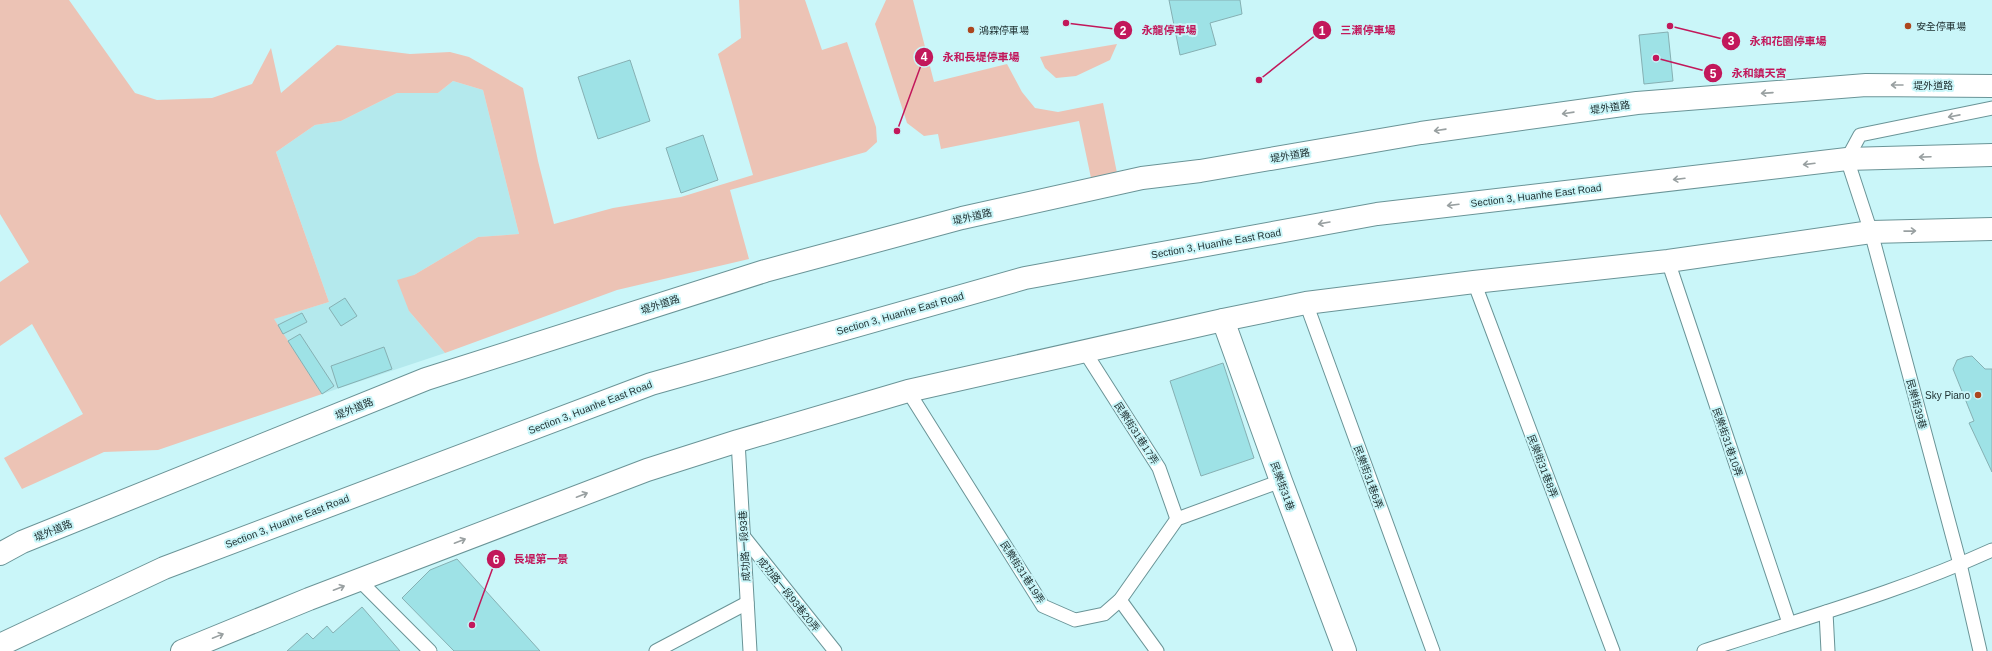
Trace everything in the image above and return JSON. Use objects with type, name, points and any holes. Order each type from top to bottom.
[{"type":"street","name":"堤外道路","points":[[0,554],[22,542],[426,379],[765,271],[962,218],[1142,178],[1200,171],[1421,133],[1637,103],[1866,85],[1992,86]]},
{"type":"street","name":"Section 3, Huanhe East Road","points":[[0,645],[164,568],[651,384],[1024,278],[1376,214],[1847,159],[1992,155]]},
{"type":"street","points":[[182,651],[359,580],[647,470],[738,441],[908,392],[1223,320],[1306,303],[1474,282],[1668,261],[1871,232],[1992,229]]},
{"type":"street","name":"民樂街31巷","points":[[1223,320],[1281,481],[1345,651]]},
{"type":"lane","points":[[1847,159],[1860,134],[1992,108]]},
{"type":"lane","name":"民樂街39巷","points":[[1847,159],[1871,232],[1960,564],[1980,651]]},
{"type":"lane","name":"民樂街31巷10弄","points":[[1668,261],[1789,623]]},
{"type":"lane","name":"民樂街31巷8弄","points":[[1474,282],[1613,651]]},
{"type":"lane","name":"民樂街31巷6弄","points":[[1306,303],[1433,651]]},
{"type":"lane","name":"民樂街31巷17弄","points":[[1085,352],[1159,468],[1177,519]]},
{"type":"lane","name":"民樂街31巷19弄","points":[[908,392],[1043,606],[1075,620],[1104,614],[1120,600],[1177,519]]},
{"type":"lane","name":"成功路一段93巷","points":[[738,441],[750,651]]},
{"type":"lane","points":[[1177,519],[1281,481]]},
{"type":"lane","name":"成功路一段93巷20弄","points":[[744,537],[835,651]]},
{"type":"lane","points":[[1704,651],[1826,612],[1960,564],[1992,550]]},
{"type":"lane","points":[[359,580],[430,651]]},
{"type":"lane","points":[[1120,600],[1157,651]]},
{"type":"lane","points":[[656,651],[747,603]]},
{"type":"lane","points":[[1826,612],[1828,651]]},
{"type":"shaded area","points":[[0,0],[69,0],[135,93],[157,100],[212,98],[252,84],[271,48],[281,93],[337,45],[410,54],[450,52],[469,57],[523,88],[538,161],[554,224],[613,208],[681,197],[753,175],[718,54],[741,38],[739,0],[805,0],[822,50],[847,42],[876,127],[877,142],[866,152],[730,190],[749,259],[617,290],[445,353],[409,311],[397,280],[414,275],[478,237],[519,234],[483,90],[453,81],[438,93],[397,93],[341,121],[315,125],[276,152],[329,302],[274,319],[322,394],[158,450],[104,452],[22,489],[4,458],[83,414],[32,324],[0,346],[0,282],[29,262],[0,214]]},
{"type":"shaded area","points":[[886,0],[913,0],[934,82],[1007,64],[1022,92],[1035,108],[1058,112],[1103,103],[1117,173],[1091,178],[1079,121],[941,149],[938,134],[924,136],[907,123],[875,24]]},
{"type":"shaded area","points":[[1117,44],[1110,60],[1076,76],[1056,78],[1045,68],[1040,57]]},
{"type":"shaded area","points":[[453,81],[483,90],[519,234],[478,237],[414,275],[409,311],[445,353],[322,394],[273,319],[329,302],[276,152],[315,125],[341,121],[397,93],[438,93]]},
{"type":"building","points":[[1169,0],[1240,0],[1242,14],[1210,23],[1216,45],[1180,55]]},
{"type":"building","points":[[1668,32],[1673,81],[1644,84],[1639,35]]},
{"type":"building","points":[[630,60],[650,121],[598,139],[578,77]]},
{"type":"building","points":[[703,135],[718,180],[681,193],[666,148]]},
{"type":"building","points":[[345,298],[357,316],[341,326],[329,308]]},
{"type":"building","points":[[302,313],[307,322],[283,334],[278,325]]},
{"type":"building","points":[[300,334],[334,386],[322,394],[288,341]]},
{"type":"building","points":[[384,347],[392,369],[338,388],[331,366]]},
{"type":"building","name":"Sky Piano","points":[[1972,356],[1985,369],[1992,369],[1992,472],[1969,423],[1974,421],[1953,369],[1957,360]]},
{"type":"building","points":[[1223,363],[1254,458],[1201,476],[1170,381]]},
{"type":"building","points":[[457,559],[540,651],[454,651],[402,598],[430,570]]},
{"type":"building","points":[[362,607],[400,651],[287,651],[307,633],[313,639],[327,626],[333,633]]},
{"type":"place","name":"永龍停車場","points":[[1066,23]]},
{"type":"place","name":"永和花園停車場","points":[[1670,26]]},
{"type":"place","name":"安全停車場","points":[[1908,26]]},
{"type":"place","name":"鴻霖停車場","points":[[971,30]]},
{"type":"place","name":"永和鎮天宮","points":[[1656,58]]},
{"type":"place","name":"三瀨停車場","points":[[1259,80]]},
{"type":"place","name":"永和長堤停車場","points":[[897,131]]},
{"type":"place","name":"Sky Piano","points":[[1978,395]]},
{"type":"place","name":"長堤第一景","points":[[472,625]]}]
